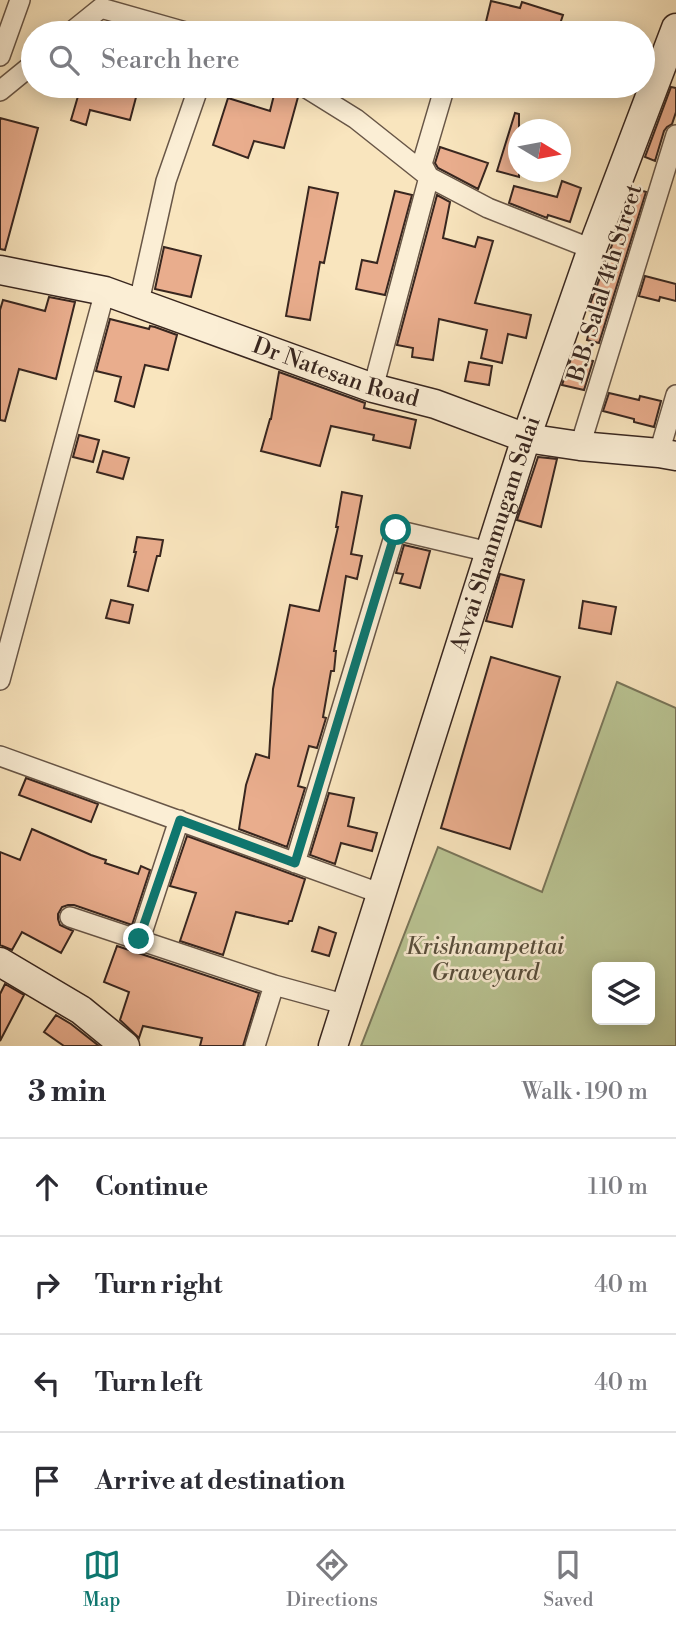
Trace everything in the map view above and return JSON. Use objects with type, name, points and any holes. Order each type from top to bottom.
[{"type":"street","points":[[0,55],[20,0]]},
{"type":"street","points":[[85,21],[100,8],[146,21]]},
{"type":"street","name":"Avvai Shanmugam Salai","points":[[655,83],[676,28]]},
{"type":"street","points":[[0,91],[21,74]]},
{"type":"street","points":[[139,302],[166,181],[196,98]]},
{"type":"street","points":[[322,98],[356,119],[429,177],[488,208],[592,249]]},
{"type":"street","points":[[373,388],[429,177],[422,164],[441,98]]},
{"type":"street","name":"Avvai Shanmugam Salai","points":[[333,1046],[526,438],[592,249],[649,98]]},
{"type":"street","name":"B.B. Salal 4th Street","points":[[580,446],[676,135]]},
{"type":"street","name":"Dr Natesan Road","points":[[0,270],[105,291],[373,388],[435,404],[526,438],[667,455]]},
{"type":"street","points":[[0,680],[105,291]]},
{"type":"street","points":[[667,455],[676,395]]},
{"type":"street","points":[[295,863],[396,530],[489,552]]},
{"type":"street","points":[[0,756],[382,894]]},
{"type":"street","points":[[139,939],[180,820]]},
{"type":"street","points":[[70,917],[274,985],[346,1005]]},
{"type":"street","points":[[0,962],[81,1010],[125,1046]]},
{"type":"street","points":[[255,1046],[274,985]]},
{"type":"green space","name":"Krishnampettai Graveyard","points":[[617,682],[676,708],[676,1046],[361,1046],[438,847],[542,892]]},
{"type":"building","points":[[491,1],[520,8],[522,2],[563,15],[561,21],[486,21]]},
{"type":"building","points":[[671,87],[676,88],[676,112],[672,124],[664,131],[655,161],[645,157]]},
{"type":"building","points":[[77,98],[136,98],[130,120],[90,110],[86,125],[71,120]]},
{"type":"building","points":[[228,98],[270,111],[273,98],[298,98],[284,148],[254,141],[248,158],[213,145]]},
{"type":"building","points":[[0,118],[38,128],[5,250],[0,249]]},
{"type":"building","points":[[508,136],[508,174],[497,171]]},
{"type":"building","points":[[440,147],[488,163],[478,189],[438,168],[435,163]]},
{"type":"building","points":[[562,182],[581,188],[570,222],[548,215],[547,218],[509,203],[514,186],[557,197]]},
{"type":"building","points":[[309,187],[338,193],[324,263],[320,262],[310,320],[286,316]]},
{"type":"building","points":[[633,188],[646,192],[599,343],[587,340],[594,311],[588,310]]},
{"type":"building","points":[[395,191],[412,195],[385,295],[356,289],[362,260],[377,263]]},
{"type":"building","points":[[437,195],[450,202],[443,238],[475,247],[478,237],[493,241],[475,303],[531,315],[526,338],[508,334],[502,363],[481,358],[487,330],[439,319],[433,360],[412,357],[413,348],[397,345]]},
{"type":"building","points":[[164,247],[201,256],[191,297],[155,289]]},
{"type":"building","points":[[645,276],[676,284],[676,301],[660,297],[659,301],[639,296]]},
{"type":"building","points":[[49,297],[75,302],[56,379],[19,369],[5,421],[0,420],[0,310],[3,300],[45,311]]},
{"type":"building","points":[[110,319],[149,329],[150,326],[155,327],[177,335],[168,370],[145,365],[134,407],[115,401],[121,377],[96,371]]},
{"type":"building","points":[[572,356],[593,361],[584,390],[562,385]]},
{"type":"building","points":[[469,362],[492,366],[489,385],[465,381]]},
{"type":"building","points":[[279,372],[365,403],[364,408],[416,420],[410,448],[373,440],[374,435],[331,426],[320,466],[261,451],[271,419]]},
{"type":"building","points":[[609,393],[639,400],[640,396],[661,401],[654,427],[603,411]]},
{"type":"building","points":[[79,435],[99,440],[93,462],[73,457]]},
{"type":"building","points":[[103,451],[129,458],[123,479],[97,472]]},
{"type":"building","points":[[538,457],[557,459],[541,527],[517,520]]},
{"type":"building","points":[[342,492],[362,496],[351,554],[362,556],[357,579],[346,576],[334,651],[334,671],[331,671],[323,717],[326,718],[317,748],[309,746],[298,786],[305,788],[287,847],[239,829],[246,785],[256,754],[269,758],[273,689],[290,605],[319,611],[338,527]]},
{"type":"building","points":[[137,537],[163,540],[148,591],[128,586]]},
{"type":"building","points":[[404,545],[430,551],[420,588],[400,583],[403,574],[396,573]]},
{"type":"building","points":[[500,574],[524,580],[512,627],[486,621]]},
{"type":"building","points":[[111,600],[133,605],[129,623],[106,618]]},
{"type":"building","points":[[583,601],[616,607],[611,634],[579,628]]},
{"type":"building","points":[[491,657],[560,677],[510,849],[441,828]]},
{"type":"building","points":[[26,778],[98,804],[91,822],[19,795]]},
{"type":"building","points":[[329,793],[354,798],[348,826],[377,833],[372,851],[341,843],[335,864],[310,855]]},
{"type":"building","points":[[32,829],[106,860],[105,863],[138,874],[141,866],[150,870],[132,925],[68,905],[62,907],[58,919],[60,925],[73,931],[61,953],[22,932],[12,950],[0,945],[0,852],[20,860]]},
{"type":"building","points":[[187,836],[305,879],[292,921],[288,924],[236,912],[223,955],[180,941],[196,893],[170,886]]},
{"type":"building","points":[[319,927],[336,933],[329,956],[312,951]]},
{"type":"building","points":[[117,946],[259,993],[243,1046],[200,1046],[202,1038],[143,1026],[139,1038],[120,1020],[129,992],[104,982]]},
{"type":"building","points":[[5,984],[24,995],[0,1041],[0,994]]},
{"type":"building","points":[[56,1015],[99,1046],[64,1046],[44,1032]]},
{"type":"route","points":[[139,939],[180,820],[295,863],[396,530]]}]
